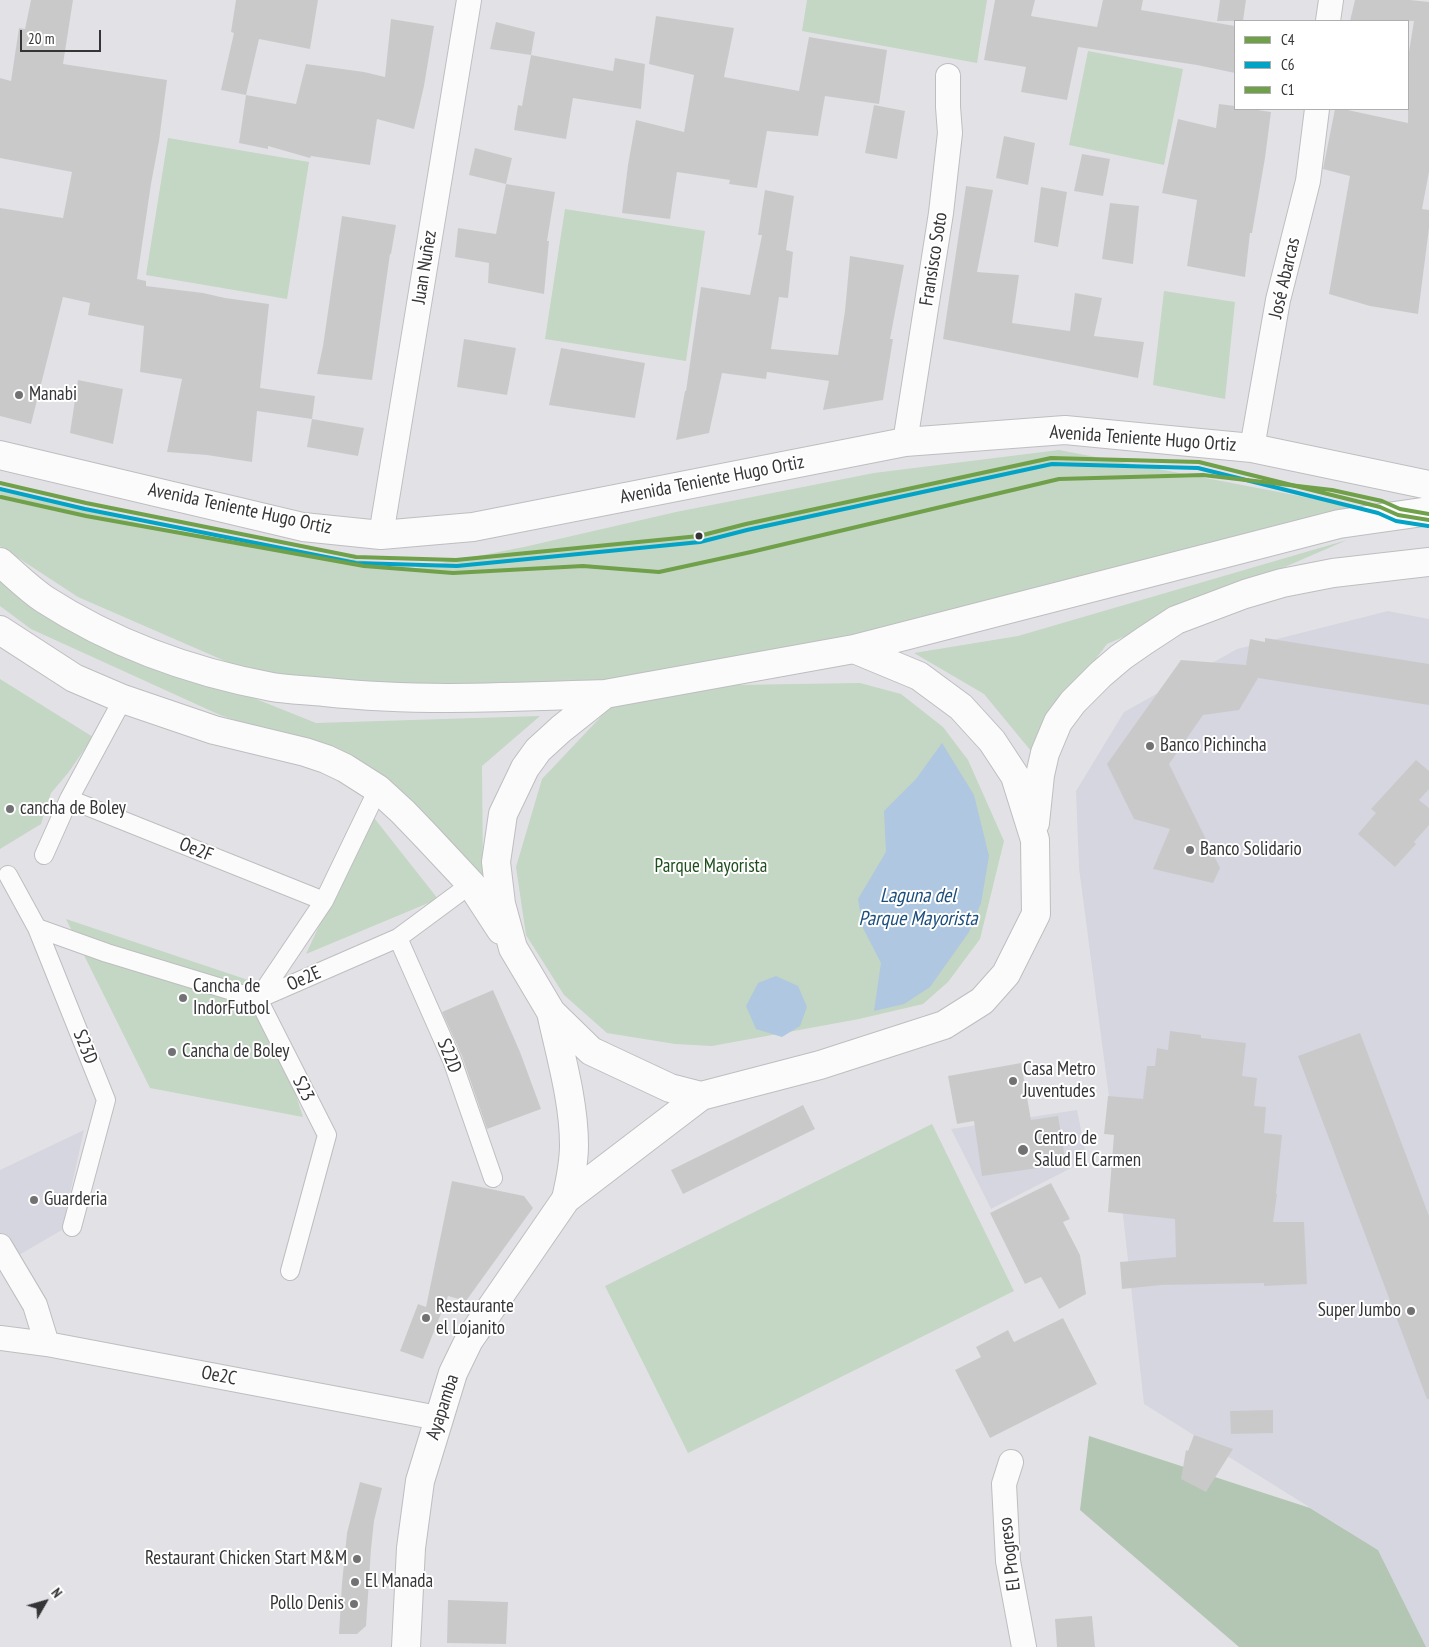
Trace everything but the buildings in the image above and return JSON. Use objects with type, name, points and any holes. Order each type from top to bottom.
[{"type":"main road","name":"Avenida Teniente Hugo Ortiz","points":[[0,456],[303,527],[381,535],[473,527],[905,442],[1065,430],[1252,448],[1429,485]]},
{"type":"main road","points":[[0,562],[43,598],[99,630],[150,652],[210,672],[274,687],[353,695],[437,698],[605,694],[854,649],[1339,524],[1429,511]]},
{"type":"main road","points":[[0,630],[74,678],[123,699],[214,730],[305,752],[326,759],[345,768],[378,789],[410,818],[471,884],[513,948],[551,1012],[591,1051],[670,1088],[701,1096],[820,1065],[944,1025],[982,1002],[1006,974],[1036,914],[1035,840],[1040,775],[1045,754],[1058,722],[1078,697],[1101,674],[1128,652],[1176,620],[1244,594],[1282,583],[1333,574],[1429,562]]},
{"type":"main road","points":[[854,649],[920,676],[961,707],[992,741],[1015,776],[1035,840]]},
{"type":"main road","points":[[513,948],[501,904],[496,862],[503,814],[525,768],[538,750],[605,694]]},
{"type":"main road","name":"Ayapamba","points":[[551,1012],[568,1088],[574,1146],[566,1199]]},
{"type":"main road","name":"Ayapamba","points":[[406,1647],[409,1575],[420,1480],[453,1373],[469,1340],[566,1199],[701,1096]]},
{"type":"street","name":"Juan Nuñez","points":[[381,535],[469,0]]},
{"type":"street","points":[[1328,20],[1331,0]]},
{"type":"street","name":"Fransisco Soto","points":[[905,442],[943,195],[950,133],[948,76]]},
{"type":"street","name":"José Abarcas","points":[[1252,448],[1278,300],[1308,181],[1317,110]]},
{"type":"street","points":[[44,855],[69,799],[123,699]]},
{"type":"street","points":[[37,928],[107,953],[258,999],[324,901],[378,789]]},
{"type":"street","name":"Oe2F","points":[[69,799],[324,901]]},
{"type":"street","name":"S23D","points":[[8,875],[37,928],[106,1100],[72,1228]]},
{"type":"street","name":"Oe2E","points":[[258,999],[398,938],[471,884]]},
{"type":"street","name":"S22D","points":[[398,938],[452,1060],[493,1178]]},
{"type":"street","name":"S23","points":[[258,999],[327,1135],[290,1271]]},
{"type":"street","points":[[0,1246],[35,1305],[47,1344]]},
{"type":"street","name":"Oe2C","points":[[0,1338],[47,1344],[438,1418]]},
{"type":"street","name":"El Progreso","points":[[1011,1462],[1004,1484],[1008,1561],[1024,1647]]},
{"type":"shaded area","points":[[1388,611],[1429,619],[1429,1647],[1426,1647],[1378,1550],[1144,1404],[1114,1135],[1079,868],[1076,791],[1124,712],[1237,649]]},
{"type":"shaded area","name":"Centro de Salud El Carmen","points":[[1077,1110],[1087,1160],[991,1209],[951,1129]]},
{"type":"shaded area","name":"Guarderia","points":[[84,1130],[62,1230],[12,1259],[0,1237],[0,1170]]},
{"type":"green space","points":[[807,0],[987,0],[977,63],[802,31]]},
{"type":"green space","points":[[1088,51],[1183,69],[1164,165],[1069,145]]},
{"type":"green space","points":[[168,138],[309,162],[287,299],[146,275]]},
{"type":"green space","points":[[565,209],[705,231],[686,361],[545,339]]},
{"type":"green space","points":[[1164,291],[1235,302],[1225,399],[1153,385]]},
{"type":"green space","points":[[1059,450],[1399,515],[903,626],[664,676],[484,695],[393,688],[248,671],[78,597],[0,546],[0,490],[198,537],[416,568],[524,547],[676,512],[874,473]]},
{"type":"green space","points":[[1347,540],[1107,644],[1067,697],[1031,751],[984,694],[914,653],[1018,636]]},
{"type":"green space","points":[[0,574],[191,673],[316,723],[540,716],[482,766],[483,879],[349,761],[220,715],[31,629],[0,606]]},
{"type":"green space","points":[[0,679],[93,737],[68,773],[51,793],[41,824],[0,849]]},
{"type":"green space","name":"Parque Mayorista","points":[[860,683],[901,694],[943,727],[968,760],[1004,841],[980,939],[948,982],[923,1004],[859,1019],[712,1046],[675,1044],[607,1033],[564,995],[526,935],[516,867],[542,779],[612,705],[733,685]]},
{"type":"green space","points":[[371,814],[438,899],[306,954]]},
{"type":"green space","points":[[66,919],[260,984],[303,1117],[150,1088]]},
{"type":"green space","points":[[932,1124],[1014,1291],[688,1453],[605,1286]]},
{"type":"green space","points":[[1089,1436],[1310,1508],[1378,1550],[1426,1647],[1239,1647],[1080,1510]]},
{"type":"water","name":"Laguna del Parque Mayorista","points":[[942,743],[974,795],[989,856],[981,903],[969,932],[930,987],[904,1004],[874,1011],[881,963],[863,928],[858,899],[886,852],[884,811],[916,779]]},
{"type":"water","points":[[776,976],[798,986],[807,1007],[800,1026],[782,1037],[756,1029],[746,1006],[758,983]]},
{"type":"transit line","name":"C4","points":[[0,483],[86,503],[356,557],[456,560],[699,536],[746,524],[1051,458],[1199,462],[1380,507],[1398,515],[1429,520]]},
{"type":"transit line","name":"C6","points":[[0,489],[85,509],[356,563],[457,566],[700,542],[747,530],[1052,464],[1198,468],[1378,513],[1396,521],[1428,526]]},
{"type":"transit line","name":"C1","points":[[1,497],[86,516],[364,566],[453,573],[583,566],[659,572],[1059,479],[1203,475],[1332,490],[1382,501],[1400,509],[1429,514]]},
{"type":"place","name":"Manabi","points":[[19,395]]},
{"type":"place","name":"Banco Pichincha","points":[[1150,746]]},
{"type":"place","name":"cancha de Boley","points":[[10,809]]},
{"type":"place","name":"Banco Solidario","points":[[1190,850]]},
{"type":"place","name":"Cancha de IndorFutbol","points":[[183,998]]},
{"type":"place","name":"Cancha de Boley","points":[[172,1052]]},
{"type":"place","name":"Casa Metro Juventudes","points":[[1013,1081]]},
{"type":"place","name":"Centro de Salud El Carmen","points":[[1023,1150]]},
{"type":"place","name":"Guarderia","points":[[34,1200]]},
{"type":"place","name":"Super Jumbo","points":[[1411,1311]]},
{"type":"place","name":"Restaurante el Lojanito","points":[[426,1318]]},
{"type":"place","name":"Restaurant Chicken Start M&M","points":[[357,1559]]},
{"type":"place","name":"El Manada","points":[[355,1582]]},
{"type":"place","name":"Pollo Denis","points":[[354,1604]]}]
